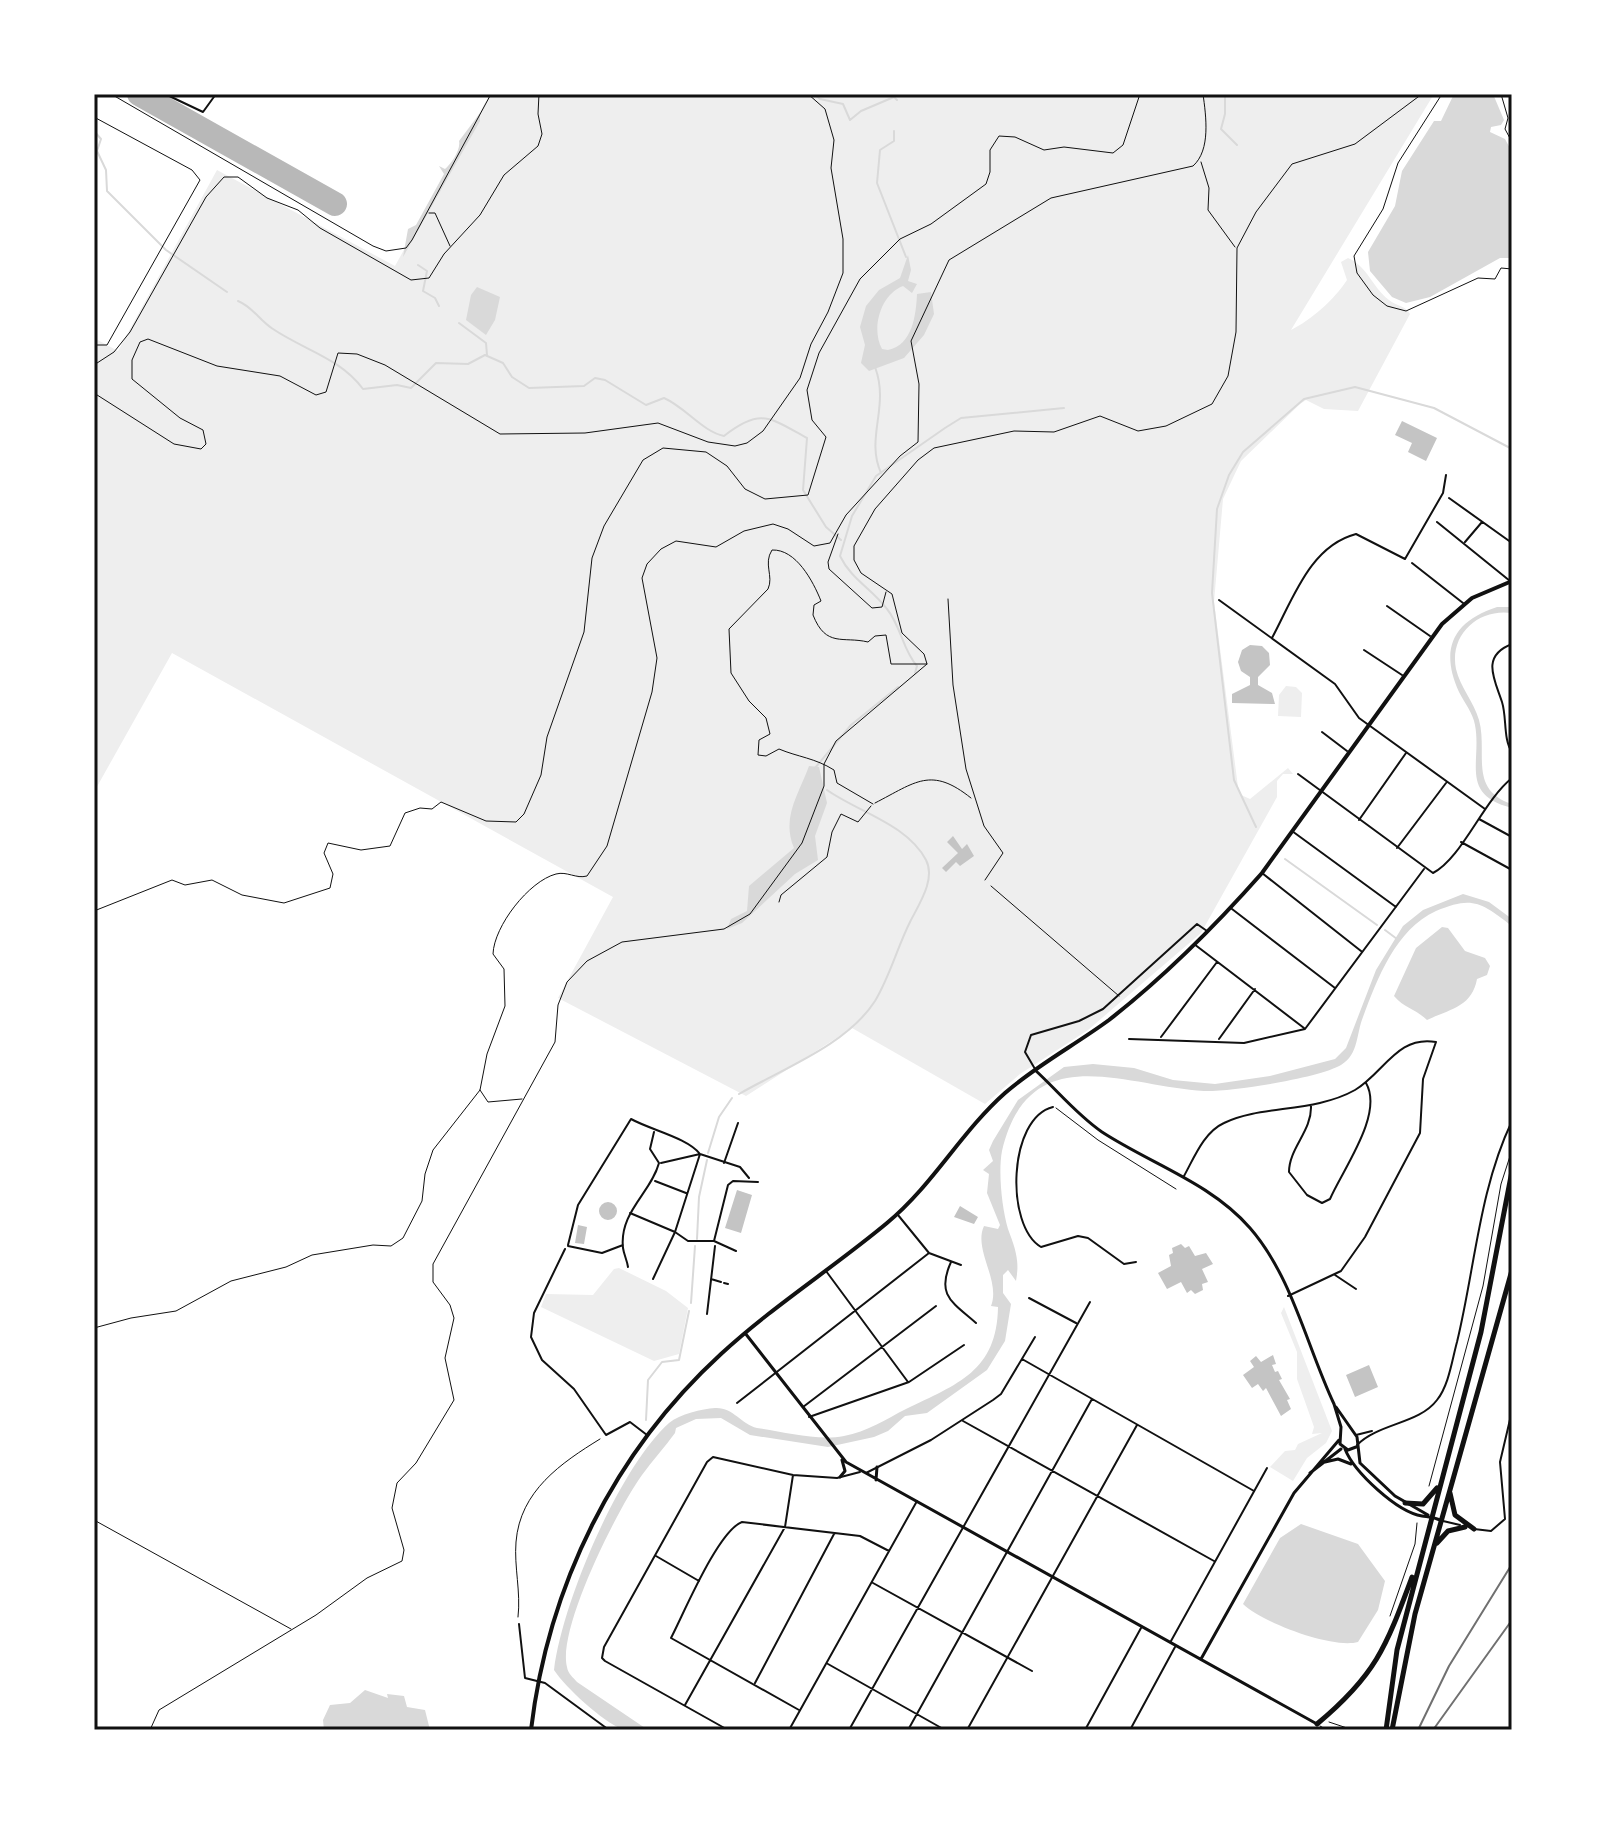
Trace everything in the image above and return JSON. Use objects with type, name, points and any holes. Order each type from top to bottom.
[{"type":"highway","points":[[1386,1730],[1394,1664],[1430,1516],[1489,1299],[1512,1171]]},
{"type":"highway","points":[[1392,1730],[1400,1677],[1431,1555],[1512,1270]]},
{"type":"highway","points":[[1405,1503],[1428,1501],[1443,1476]]},
{"type":"highway","points":[[1451,1482],[1452,1511],[1474,1529]]},
{"type":"highway","points":[[1431,1555],[1445,1533],[1465,1527]]},
{"type":"highway","points":[[1319,1725],[1357,1689],[1379,1659],[1424,1542]]},
{"type":"main road","points":[[531,1730],[538,1681],[555,1613],[584,1540],[621,1473],[647,1435],[693,1381],[745,1333],[897,1214],[981,1117],[1035,1070],[1110,1019],[1231,908],[1262,873],[1431,637],[1464,603],[1512,581]]},
{"type":"street","points":[[165,94],[203,112],[216,94]]},
{"type":"street","points":[[1271,639],[1317,557],[1331,543],[1356,534],[1405,559],[1443,493],[1446,475]]},
{"type":"street","points":[[1449,498],[1512,543]]},
{"type":"street","points":[[1465,543],[1482,521]]},
{"type":"street","points":[[1437,522],[1512,581]]},
{"type":"street","points":[[1412,563],[1464,603]]},
{"type":"street","points":[[1219,600],[1335,684],[1353,712],[1368,725],[1485,809]]},
{"type":"street","points":[[1387,606],[1431,637]]},
{"type":"street","points":[[1512,644],[1494,657],[1490,670],[1502,701],[1512,752]]},
{"type":"street","points":[[1364,650],[1403,676]]},
{"type":"street","points":[[1322,732],[1348,752]]},
{"type":"street","points":[[1358,820],[1407,752]]},
{"type":"street","points":[[1298,774],[1424,869],[1435,873],[1495,794],[1512,778]]},
{"type":"street","points":[[1397,849],[1447,782]]},
{"type":"street","points":[[1478,818],[1512,837]]},
{"type":"street","points":[[1291,831],[1396,907]]},
{"type":"street","points":[[1461,842],[1512,870]]},
{"type":"street","points":[[1129,1039],[1244,1043],[1305,1029],[1424,869]]},
{"type":"street","points":[[1262,873],[1362,951]]},
{"type":"street","points":[[1231,908],[1336,988]]},
{"type":"street","points":[[1207,931],[1197,924],[1119,996],[1088,1017],[1031,1035],[1025,1052],[1035,1070],[1098,1129],[1218,1199],[1252,1231],[1270,1256],[1334,1404],[1354,1434],[1360,1463],[1405,1503],[1430,1516],[1474,1529],[1491,1531],[1505,1519],[1500,1462],[1512,1411]]},
{"type":"street","points":[[1194,944],[1256,988],[1305,1029]]},
{"type":"street","points":[[1160,1040],[1217,961]]},
{"type":"street","points":[[1217,1041],[1256,988]]},
{"type":"street","points":[[1183,1177],[1207,1136],[1224,1123],[1311,1105],[1346,1094],[1366,1083],[1404,1046],[1421,1041],[1436,1042],[1423,1079],[1422,1125],[1417,1141],[1352,1259],[1335,1275],[1288,1296]]},
{"type":"street","points":[[1311,1105],[1310,1122],[1290,1161],[1289,1172],[1307,1195],[1322,1203],[1330,1199],[1366,1125],[1372,1102],[1366,1083]]},
{"type":"street","points":[[1053,1107],[1035,1119],[1026,1133],[1016,1166],[1017,1192],[1029,1235],[1041,1247],[1078,1236],[1088,1238],[1124,1264],[1136,1262]]},
{"type":"street","points":[[647,1435],[630,1422],[606,1435],[574,1389],[542,1360],[531,1337],[534,1313],[568,1245],[573,1214],[631,1119],[654,1132],[688,1143],[700,1154],[740,1167],[750,1179]]},
{"type":"street","points":[[1310,1473],[1344,1449],[1357,1446],[1374,1432],[1427,1408],[1441,1393],[1465,1310],[1493,1166],[1512,1121]]},
{"type":"street","points":[[724,1164],[738,1123]]},
{"type":"street","points":[[628,1267],[623,1245],[629,1213],[654,1181],[659,1163],[650,1149],[654,1132]]},
{"type":"street","points":[[659,1163],[700,1154]]},
{"type":"street","points":[[653,1279],[675,1232],[700,1154]]},
{"type":"street","points":[[707,1314],[714,1243],[730,1181],[750,1179],[758,1182]]},
{"type":"street","points":[[654,1181],[686,1193]]},
{"type":"street","points":[[629,1213],[693,1243],[714,1243],[736,1251]]},
{"type":"street","points":[[897,1214],[929,1253],[961,1265]]},
{"type":"street","points":[[568,1245],[602,1253],[623,1245]]},
{"type":"street","points":[[737,1403],[929,1253]]},
{"type":"street","points":[[951,1260],[943,1287],[954,1304],[976,1323]]},
{"type":"street","points":[[825,1271],[909,1382]]},
{"type":"street","points":[[1335,1275],[1356,1289]]},
{"type":"street","points":[[710,1278],[724,1283]]},
{"type":"street","points":[[1029,1298],[1077,1324]]},
{"type":"street","points":[[849,1730],[1090,1302]]},
{"type":"street","points":[[802,1408],[936,1306]]},
{"type":"street","points":[[745,1333],[840,1457],[862,1473],[1319,1725]]},
{"type":"street","points":[[728,1730],[602,1658],[707,1462],[713,1457],[793,1475],[840,1477],[862,1473],[963,1421],[1001,1394],[1035,1337]]},
{"type":"street","points":[[809,1417],[909,1382],[964,1345]]},
{"type":"street","points":[[1022,1359],[1254,1491]]},
{"type":"street","points":[[908,1730],[1092,1399]]},
{"type":"street","points":[[1334,1404],[1344,1449],[1355,1466],[1387,1498],[1423,1517],[1430,1516]]},
{"type":"street","points":[[963,1421],[1214,1561]]},
{"type":"street","points":[[967,1730],[1137,1425]]},
{"type":"street","points":[[1201,1659],[1294,1493],[1340,1437],[1374,1432]]},
{"type":"street","points":[[840,1457],[845,1471],[840,1477]]},
{"type":"street","points":[[1321,1463],[1338,1459],[1355,1466]]},
{"type":"street","points":[[876,1480],[877,1467]]},
{"type":"street","points":[[1170,1642],[1267,1468]]},
{"type":"street","points":[[685,1706],[785,1527],[793,1475]]},
{"type":"street","points":[[789,1730],[917,1501]]},
{"type":"street","points":[[799,1710],[671,1638],[700,1581],[736,1524],[860,1536],[889,1551]]},
{"type":"street","points":[[754,1684],[834,1534]]},
{"type":"street","points":[[655,1556],[700,1581]]},
{"type":"street","points":[[872,1582],[1032,1671]]},
{"type":"street","points":[[519,1624],[524,1676],[538,1681],[609,1730]]},
{"type":"street","points":[[1085,1730],[1141,1627]]},
{"type":"street","points":[[1130,1730],[1176,1646]]},
{"type":"street","points":[[826,1663],[945,1730]]},
{"type":"lane","points":[[991,886],[1119,996]]},
{"type":"lane","points":[[1053,1107],[1176,1189]]},
{"type":"lane","points":[[1319,1725],[1327,1730]]},
{"type":"path","points":[[111,94],[379,250],[406,248],[491,94]]},
{"type":"path","points":[[94,365],[123,343],[206,197],[224,177],[238,177],[267,198],[298,210],[320,228],[411,280],[429,278],[450,247],[480,215],[504,175],[538,146],[542,134],[538,114],[539,94]]},
{"type":"path","points":[[94,393],[127,411],[138,424],[161,437],[186,448],[201,449],[206,444],[203,430],[180,418],[132,379],[132,360],[140,342],[148,339],[217,366],[280,376],[316,395],[326,392],[338,353],[347,352],[370,358],[397,372],[505,435],[585,433],[658,423],[708,442],[735,446],[747,443],[770,423],[800,378],[843,273],[843,239],[831,168],[834,140],[825,109],[808,94]]},
{"type":"path","points":[[94,911],[172,880],[185,885],[200,879],[212,880],[247,897],[291,903],[330,888],[333,874],[324,853],[328,843],[361,850],[390,846],[405,813],[432,809],[441,802],[486,821],[516,822],[524,814],[541,775],[547,737],[584,632],[592,558],[604,526],[643,460],[663,448],[706,452],[727,466],[745,489],[765,499],[808,495],[826,437],[812,420],[809,382],[819,353],[866,271],[900,239],[931,224],[986,184],[990,172],[990,150],[999,136],[1015,137],[1044,150],[1064,147],[1113,153],[1123,145],[1140,94]]},
{"type":"path","points":[[1203,94],[1205,136],[1200,160],[1209,188],[1208,210],[1237,248]]},
{"type":"path","points":[[927,664],[924,654],[902,633],[895,601],[856,566],[856,540],[875,509],[918,460],[934,448],[1014,431],[1054,432],[1100,416],[1138,431],[1166,426],[1212,404],[1228,376],[1236,332],[1237,248],[1256,212],[1292,164],[1355,144],[1422,94]]},
{"type":"path","points":[[1442,94],[1398,163],[1383,209],[1354,254],[1354,266],[1378,300],[1406,311],[1478,278],[1495,279],[1501,268],[1512,269]]},
{"type":"path","points":[[1501,94],[1508,118],[1505,129],[1512,142]]},
{"type":"path","points":[[94,117],[196,172],[200,180],[107,345],[94,345]]},
{"type":"path","points":[[94,1328],[176,1311],[231,1281],[286,1267],[312,1255],[395,1244],[403,1238],[420,1208],[433,1150],[480,1090],[487,1054],[505,1006],[506,977],[493,954],[495,940],[532,885],[561,873],[587,876],[604,852],[630,776],[656,669],[653,628],[642,578],[647,564],[661,549],[676,541],[716,547],[761,526],[778,525],[809,545],[822,547],[838,531],[846,515],[900,456],[918,442],[919,384],[911,341],[949,260],[1051,198],[1190,168],[1200,160]]},
{"type":"path","points":[[426,213],[435,213],[450,247]]},
{"type":"path","points":[[838,531],[837,544],[828,562],[831,573],[872,608],[884,604],[885,589]]},
{"type":"path","points":[[873,804],[837,783],[834,770],[824,764],[779,749],[766,756],[758,755],[759,740],[770,734],[769,722],[749,701],[729,668],[732,657],[729,629],[770,585],[766,566],[772,550],[789,553],[815,588],[821,601],[814,605],[813,615],[828,637],[850,644],[868,642],[875,636],[886,635],[891,664],[927,664]]},
{"type":"path","points":[[948,599],[957,725],[973,800],[984,826],[1003,853],[985,880]]},
{"type":"path","points":[[150,1730],[152,1718],[159,1710],[367,1578],[399,1564],[404,1558],[392,1508],[397,1483],[416,1463],[454,1400],[445,1358],[454,1318],[450,1305],[433,1282],[433,1264],[557,1037],[558,1005],[573,973],[622,942],[724,929],[744,919],[802,843],[824,786],[824,764],[846,730],[927,664]]},
{"type":"path","points":[[779,902],[781,895],[827,857],[832,832],[841,814],[858,822],[873,804],[932,777],[946,781],[973,800]]},
{"type":"path","points":[[480,1090],[488,1102],[525,1098]]},
{"type":"path","points":[[1427,1491],[1483,1286],[1501,1184],[1512,1150]]},
{"type":"path","points":[[519,1624],[516,1542],[528,1504],[546,1476],[606,1435]]},
{"type":"path","points":[[94,1520],[291,1629]]},
{"type":"path","points":[[1390,1616],[1415,1544],[1417,1523]]},
{"type":"path","points":[[1319,1725],[1353,1730]]},
{"type":"shaded area","points":[[490,94],[1434,94],[1291,330],[1322,309],[1336,295],[1347,280],[1341,262],[1348,258],[1360,267],[1383,295],[1410,314],[1358,411],[1324,409],[1306,400],[1241,461],[1223,499],[1214,602],[1238,787],[1241,795],[1250,799],[1288,768],[1293,774],[1283,774],[1277,781],[1277,797],[1201,933],[1088,1030],[1020,1074],[985,1104],[852,1028],[746,1096],[558,998],[613,897],[172,653],[94,792],[94,338],[118,351],[217,170],[395,266]]},
{"type":"shaded area","points":[[1454,94],[1493,94],[1504,120],[1501,125],[1491,127],[1490,132],[1505,139],[1512,152],[1512,258],[1500,258],[1430,297],[1406,303],[1392,297],[1370,271],[1368,252],[1395,206],[1402,171],[1434,121],[1441,121]]},
{"type":"shaded area","points":[[480,113],[480,121],[403,257],[408,229],[416,225],[444,174],[439,166],[445,169],[450,164],[459,141]]},
{"type":"shaded area","points":[[908,255],[911,270],[908,281],[917,284],[912,293],[903,286],[895,290],[883,305],[877,332],[882,349],[896,347],[908,335],[914,319],[917,294],[931,292],[934,314],[924,335],[904,358],[869,371],[861,363],[865,345],[860,327],[866,306],[879,290],[900,278]]},
{"type":"shaded area","points":[[477,287],[500,297],[495,320],[486,335],[466,320],[471,295]]},
{"type":"shaded area","points":[[1497,607],[1512,607],[1512,613],[1478,619],[1462,635],[1455,656],[1458,676],[1479,720],[1485,780],[1498,798],[1512,804],[1512,808],[1495,802],[1479,786],[1475,725],[1459,692],[1450,662],[1454,638],[1461,628]]},
{"type":"shaded area","points":[[1286,686],[1296,687],[1302,693],[1301,717],[1278,716],[1279,695]]},
{"type":"shaded area","points":[[809,766],[819,767],[827,803],[815,836],[818,860],[795,874],[742,923],[727,929],[731,919],[747,911],[749,886],[794,848],[790,816]]},
{"type":"shaded area","points":[[1463,894],[1489,902],[1512,919],[1512,926],[1485,907],[1468,903],[1449,906],[1422,919],[1390,956],[1369,1002],[1354,1049],[1341,1065],[1295,1079],[1234,1089],[1204,1091],[1084,1076],[1057,1080],[1034,1093],[1015,1115],[1002,1151],[1002,1201],[1016,1254],[1017,1274],[1016,1281],[1008,1270],[1003,1275],[1003,1293],[1011,1304],[1005,1341],[987,1370],[927,1413],[905,1416],[888,1431],[874,1437],[828,1447],[750,1435],[721,1418],[696,1419],[676,1428],[631,1491],[605,1540],[580,1598],[566,1649],[568,1669],[577,1682],[648,1730],[628,1730],[614,1725],[567,1686],[554,1670],[568,1609],[581,1574],[631,1471],[669,1423],[691,1412],[721,1408],[757,1428],[812,1437],[844,1436],[868,1428],[942,1392],[971,1373],[982,1361],[991,1346],[998,1307],[991,1306],[993,1286],[982,1235],[984,1226],[998,1229],[1000,1225],[987,1193],[989,1174],[983,1170],[993,1161],[989,1150],[1018,1100],[1064,1067],[1093,1064],[1134,1068],[1173,1080],[1215,1084],[1270,1076],[1335,1059],[1346,1048],[1376,970],[1403,926],[1423,910]]},
{"type":"shaded area","points":[[1442,927],[1448,928],[1465,951],[1485,958],[1490,966],[1487,975],[1477,979],[1465,1001],[1427,1020],[1394,996],[1416,948]]},
{"type":"shaded area","points":[[619,1268],[666,1291],[688,1308],[679,1354],[654,1361],[541,1307],[546,1294],[593,1295],[614,1269]]},
{"type":"shaded area","points":[[1284,1307],[1332,1431],[1326,1443],[1307,1458],[1293,1481],[1270,1467],[1285,1451],[1295,1450],[1298,1444],[1322,1433],[1312,1434],[1314,1427],[1297,1379],[1297,1352],[1281,1313]]},
{"type":"shaded area","points":[[1301,1524],[1358,1544],[1385,1581],[1378,1610],[1358,1642],[1332,1642],[1298,1633],[1266,1619],[1243,1604],[1280,1538]]},
{"type":"shaded area","points":[[365,1690],[388,1698],[387,1694],[404,1696],[407,1707],[425,1710],[430,1730],[324,1730],[323,1720],[330,1705],[350,1703]]},
{"type":"building","points":[[1402,421],[1437,438],[1426,461],[1408,452],[1412,443],[1395,435]]},
{"type":"building","points":[[1250,645],[1262,646],[1269,653],[1270,665],[1258,677],[1258,685],[1272,693],[1275,704],[1232,703],[1232,694],[1250,685],[1250,677],[1241,671],[1238,662],[1242,650]]},
{"type":"building","points":[[953,836],[962,849],[967,844],[974,856],[960,866],[956,862],[946,872],[942,868],[958,853],[947,842]]},
{"type":"building","points":[[737,1190],[752,1195],[741,1233],[725,1228]]},
{"type":"building","points":[[608,1202],[617,1211],[608,1220],[599,1211]]},
{"type":"building","points":[[960,1206],[978,1217],[974,1224],[954,1217]]},
{"type":"building","points":[[578,1225],[587,1227],[584,1244],[575,1243]]},
{"type":"building","points":[[1181,1244],[1185,1248],[1189,1246],[1195,1256],[1206,1253],[1213,1264],[1202,1269],[1208,1282],[1202,1284],[1203,1290],[1195,1294],[1191,1290],[1187,1293],[1181,1282],[1167,1289],[1158,1273],[1171,1266],[1169,1255],[1173,1253],[1172,1248]]},
{"type":"building","points":[[1273,1355],[1276,1364],[1272,1365],[1275,1372],[1278,1371],[1282,1379],[1279,1380],[1290,1399],[1287,1400],[1291,1409],[1281,1416],[1266,1388],[1263,1391],[1258,1384],[1252,1388],[1243,1375],[1254,1367],[1250,1361],[1256,1356],[1261,1362]]},
{"type":"building","points":[[1369,1365],[1378,1387],[1355,1397],[1346,1375]]},
{"type":"waterway","points":[[814,94],[820,99],[843,104],[850,120],[861,111],[894,97],[897,100]]},
{"type":"waterway","points":[[1225,94],[1221,129],[1237,145]]},
{"type":"waterway","points":[[94,131],[101,139],[97,151],[106,170],[107,191],[166,250],[227,292]]},
{"type":"waterway","points":[[894,131],[894,141],[880,150],[877,183],[906,257]]},
{"type":"waterway","points":[[418,265],[427,271],[423,291],[435,298],[439,306]]},
{"type":"waterway","points":[[238,301],[273,329],[344,370],[363,389],[397,385],[411,388],[436,363],[468,364],[485,355],[503,363],[512,377],[529,388],[584,386],[595,378],[605,380],[646,405],[664,398],[709,430],[724,436],[747,421],[774,421],[807,438],[803,490],[826,527],[841,540]]},
{"type":"waterway","points":[[459,323],[486,343],[487,355]]},
{"type":"waterway","points":[[875,367],[880,395],[875,447],[881,473]]},
{"type":"waterway","points":[[1256,827],[1234,780],[1212,593],[1217,509],[1229,475],[1243,452],[1304,399],[1355,387],[1434,408],[1512,449]]},
{"type":"waterway","points":[[915,673],[917,666],[892,616],[840,556],[852,516],[876,476],[961,418],[1064,408]]},
{"type":"waterway","points":[[815,768],[851,725],[898,687]]},
{"type":"waterway","points":[[739,1094],[831,1043],[863,1017],[880,991],[928,883],[926,860],[907,837],[827,790]]},
{"type":"waterway","points":[[1285,859],[1377,925]]},
{"type":"waterway","points":[[1385,930],[1397,939]]},
{"type":"waterway","points":[[708,1153],[719,1117],[732,1098]]},
{"type":"waterway","points":[[697,1239],[699,1197],[707,1160]]},
{"type":"waterway","points":[[691,1303],[695,1246]]},
{"type":"waterway","points":[[646,1420],[648,1380],[662,1362],[679,1360],[689,1311]]},
{"type":"runway","points":[[139,94],[335,204]]},
{"type":"railway","points":[[1418,1730],[1449,1666],[1512,1564]]},
{"type":"railway","points":[[1433,1730],[1512,1620]]}]
